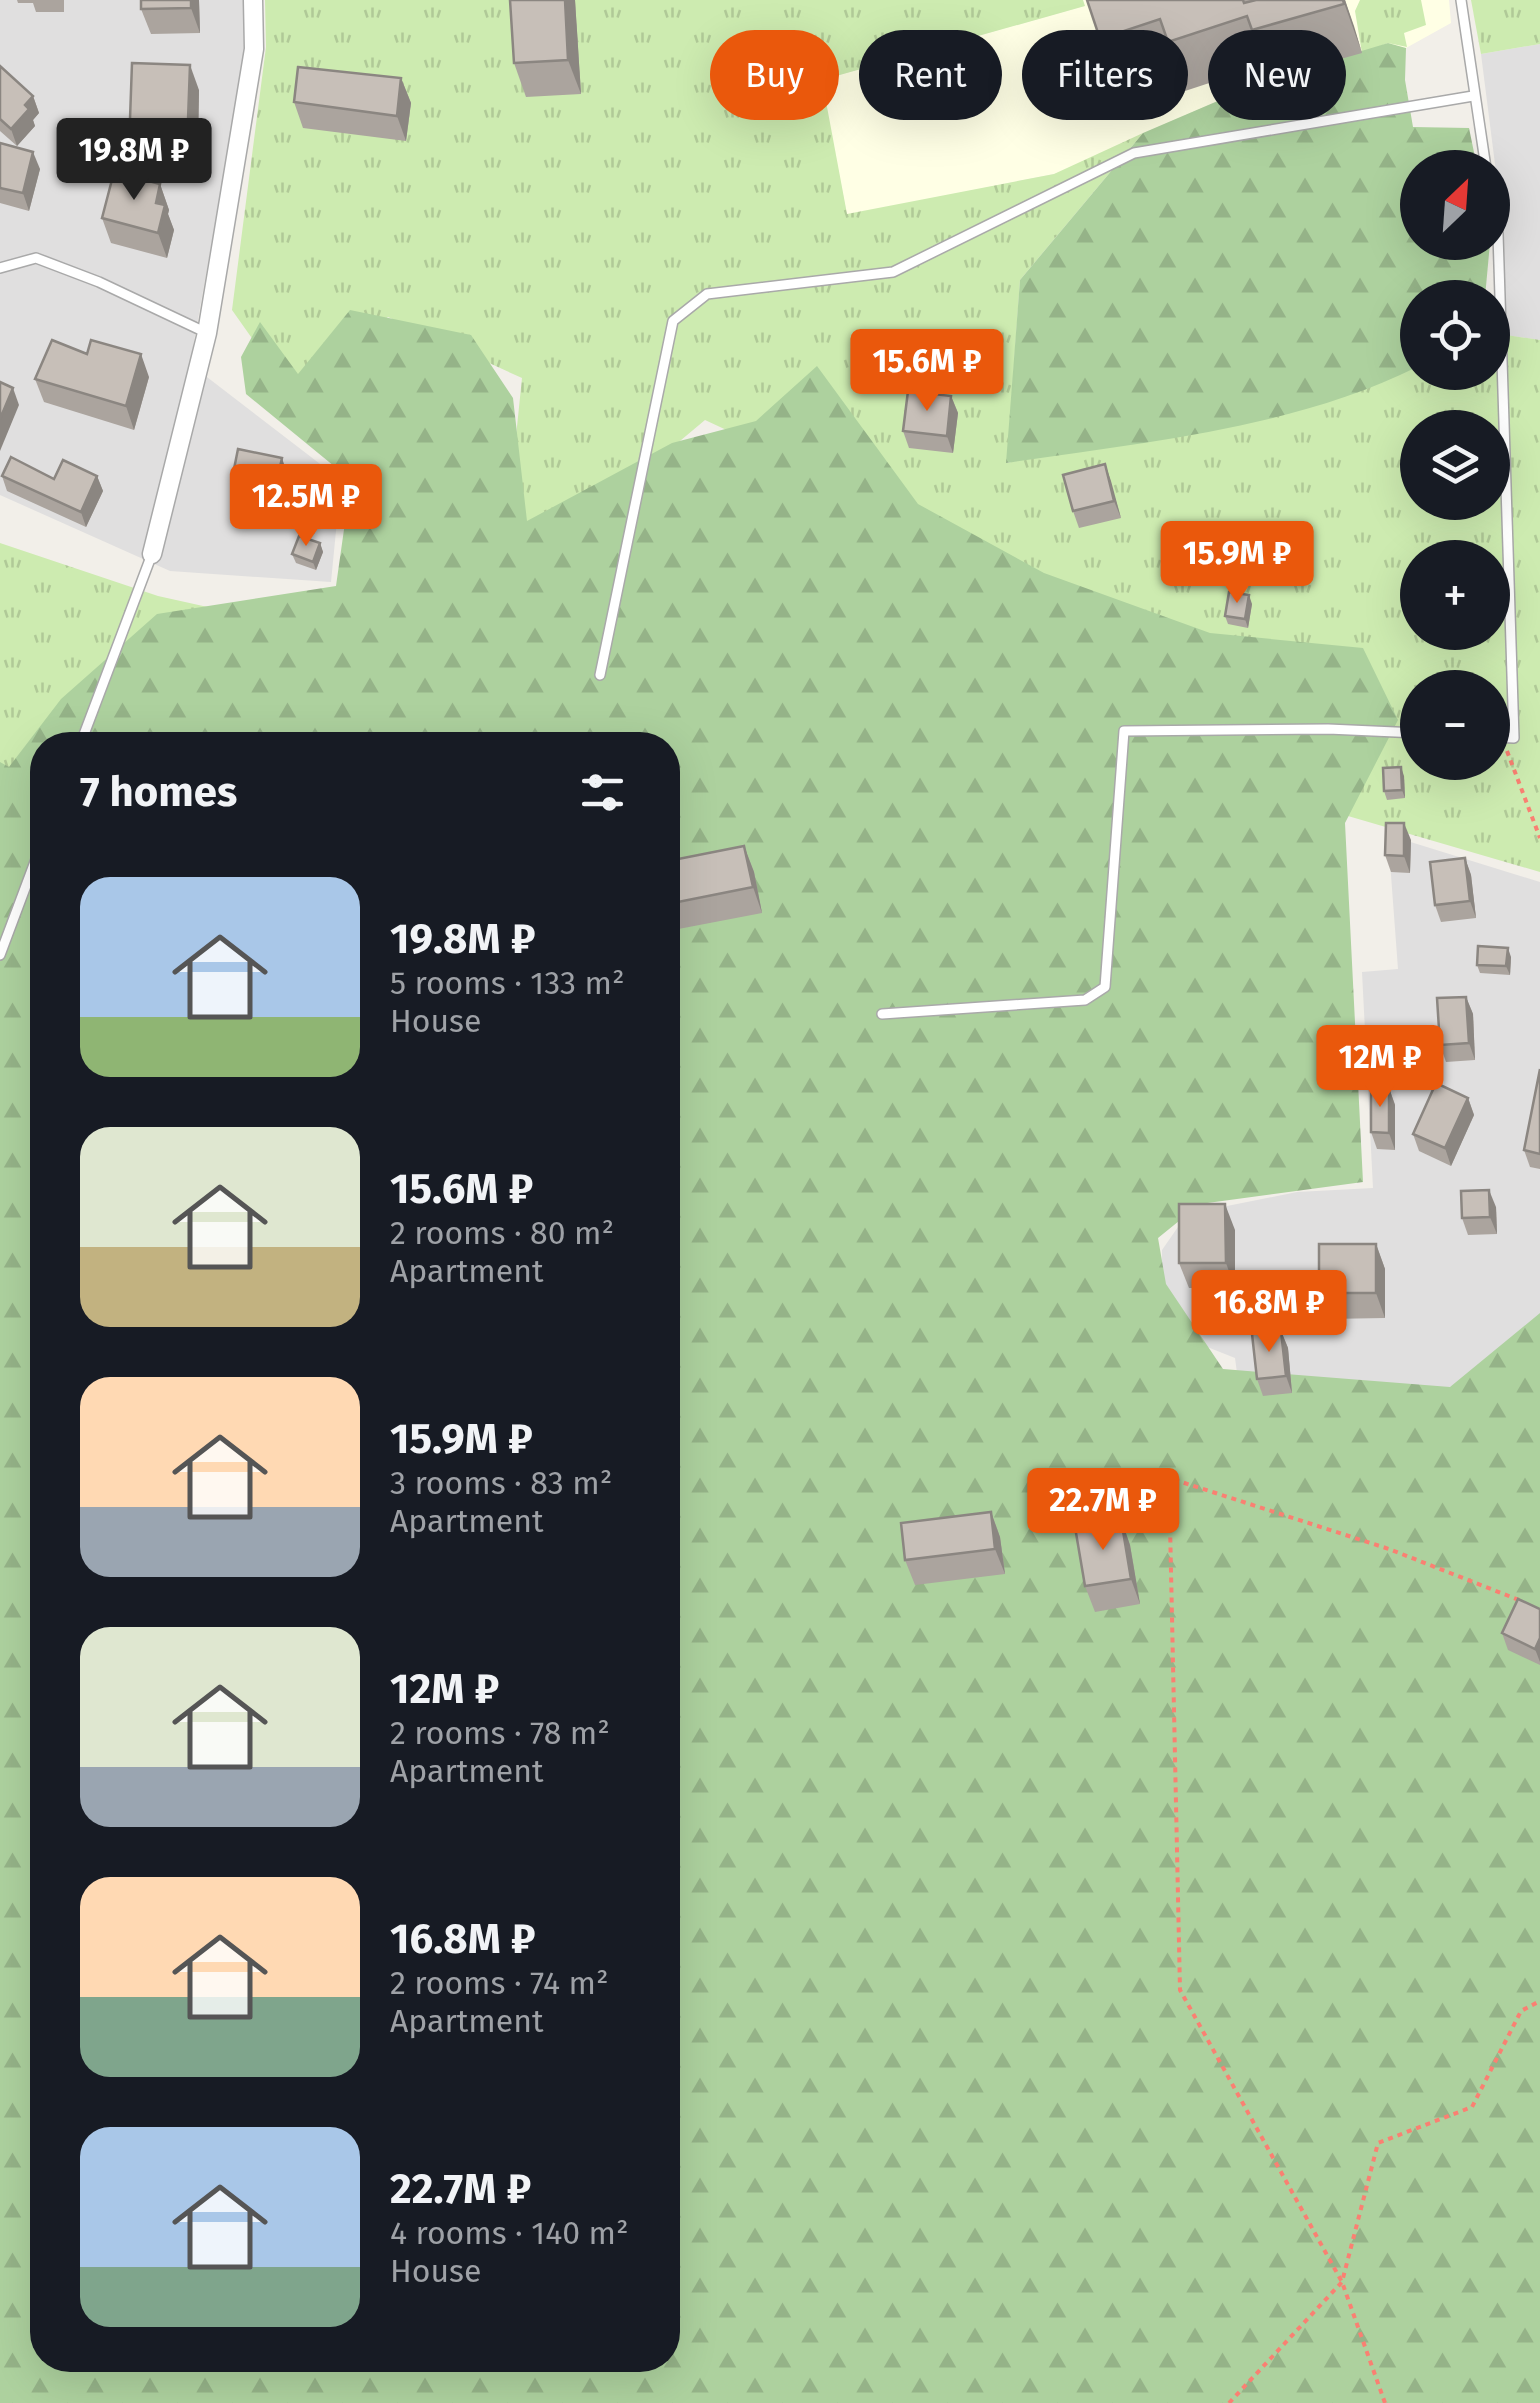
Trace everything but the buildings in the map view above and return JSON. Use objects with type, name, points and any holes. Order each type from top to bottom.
[{"type":"street","points":[[152,554],[207,333],[254,49],[253,0]]},
{"type":"lane","points":[[1461,0],[1483,150]]},
{"type":"lane","points":[[600,675],[673,321],[707,294],[892,272],[1134,152],[1473,96]]},
{"type":"lane","points":[[0,268],[36,258],[99,282],[207,333]]},
{"type":"lane","points":[[1499,260],[1514,738],[1510,738]]},
{"type":"lane","points":[[85,732],[152,554]]},
{"type":"lane","points":[[882,1014],[1085,1000],[1105,987],[1124,731],[1328,729],[1400,733]]},
{"type":"lane","points":[[0,956],[30,876]]},
{"type":"path","points":[[1514,738],[1507,752],[1540,838]]},
{"type":"path","points":[[1385,2403],[1342,2282],[1180,1990],[1169,1478],[1390,1549],[1523,1602]]},
{"type":"path","points":[[1229,2403],[1342,2282],[1378,2142],[1472,2107],[1521,2011],[1540,2001]]},
{"type":"shaded area","points":[[0,0],[245,0],[246,50],[190,364],[341,480],[331,582],[170,571],[0,495]]},
{"type":"shaded area","points":[[1083,0],[1449,0],[1451,23],[1406,48],[1346,69],[1346,30],[1208,30],[1208,119],[1054,174],[847,215],[829,120],[839,120],[839,75],[859,69],[859,120],[1002,120],[1002,30],[999,30],[1084,6]]},
{"type":"shaded area","points":[[1540,44],[1540,340],[1510,336],[1510,280],[1504,280],[1504,260],[1510,260],[1510,150],[1493,150],[1481,54]]},
{"type":"shaded area","points":[[1388,835],[1540,882],[1540,1377],[1504,1422],[1243,1418],[1235,1358],[1162,1329],[1162,1250],[1187,1214],[1297,1192],[1373,1188],[1362,972],[1398,969]]},
{"type":"green space","points":[[265,0],[1083,0],[1085,6],[1000,30],[859,30],[859,70],[839,75],[839,30],[710,30],[710,120],[829,120],[847,214],[1054,174],[1143,133],[1020,280],[1007,463],[1400,370],[1400,390],[1510,390],[1510,336],[1540,340],[1540,872],[1324,809],[1215,640],[1052,582],[705,420],[612,498],[514,668],[515,446],[522,378],[388,317],[324,358],[289,391],[232,310],[266,47]]},
{"type":"green space","points":[[1360,0],[1421,0],[1426,25],[1404,33],[1407,47],[1388,43],[1362,53],[1355,11]]},
{"type":"green space","points":[[1471,0],[1540,0],[1540,44],[1481,54]]},
{"type":"green space","points":[[1388,43],[1406,48],[1405,80],[1413,127],[1469,128],[1474,150],[1400,150],[1400,260],[1488,260],[1487,280],[1400,280],[1400,374],[1369,388],[1268,419],[1216,430],[1006,463],[1020,280],[1143,133],[1173,120],[1188,120],[1188,114],[1208,105],[1208,120],[1346,120],[1346,56]]},
{"type":"green space","points":[[350,310],[471,335],[513,398],[527,521],[672,443],[756,421],[817,366],[918,504],[1044,573],[1210,633],[1363,648],[1398,720],[1345,823],[1363,1182],[1200,1204],[1158,1238],[1166,1284],[1223,1369],[1450,1387],[1540,1313],[1540,2403],[0,2403],[0,762],[9,767],[30,740],[30,2372],[680,2372],[680,732],[36,732],[61,699],[157,614],[336,586],[351,480],[246,394],[241,357],[260,322],[298,374]]},
{"type":"green space","points":[[0,543],[158,596],[379,645],[86,732],[30,732],[30,929],[0,1389]]}]
